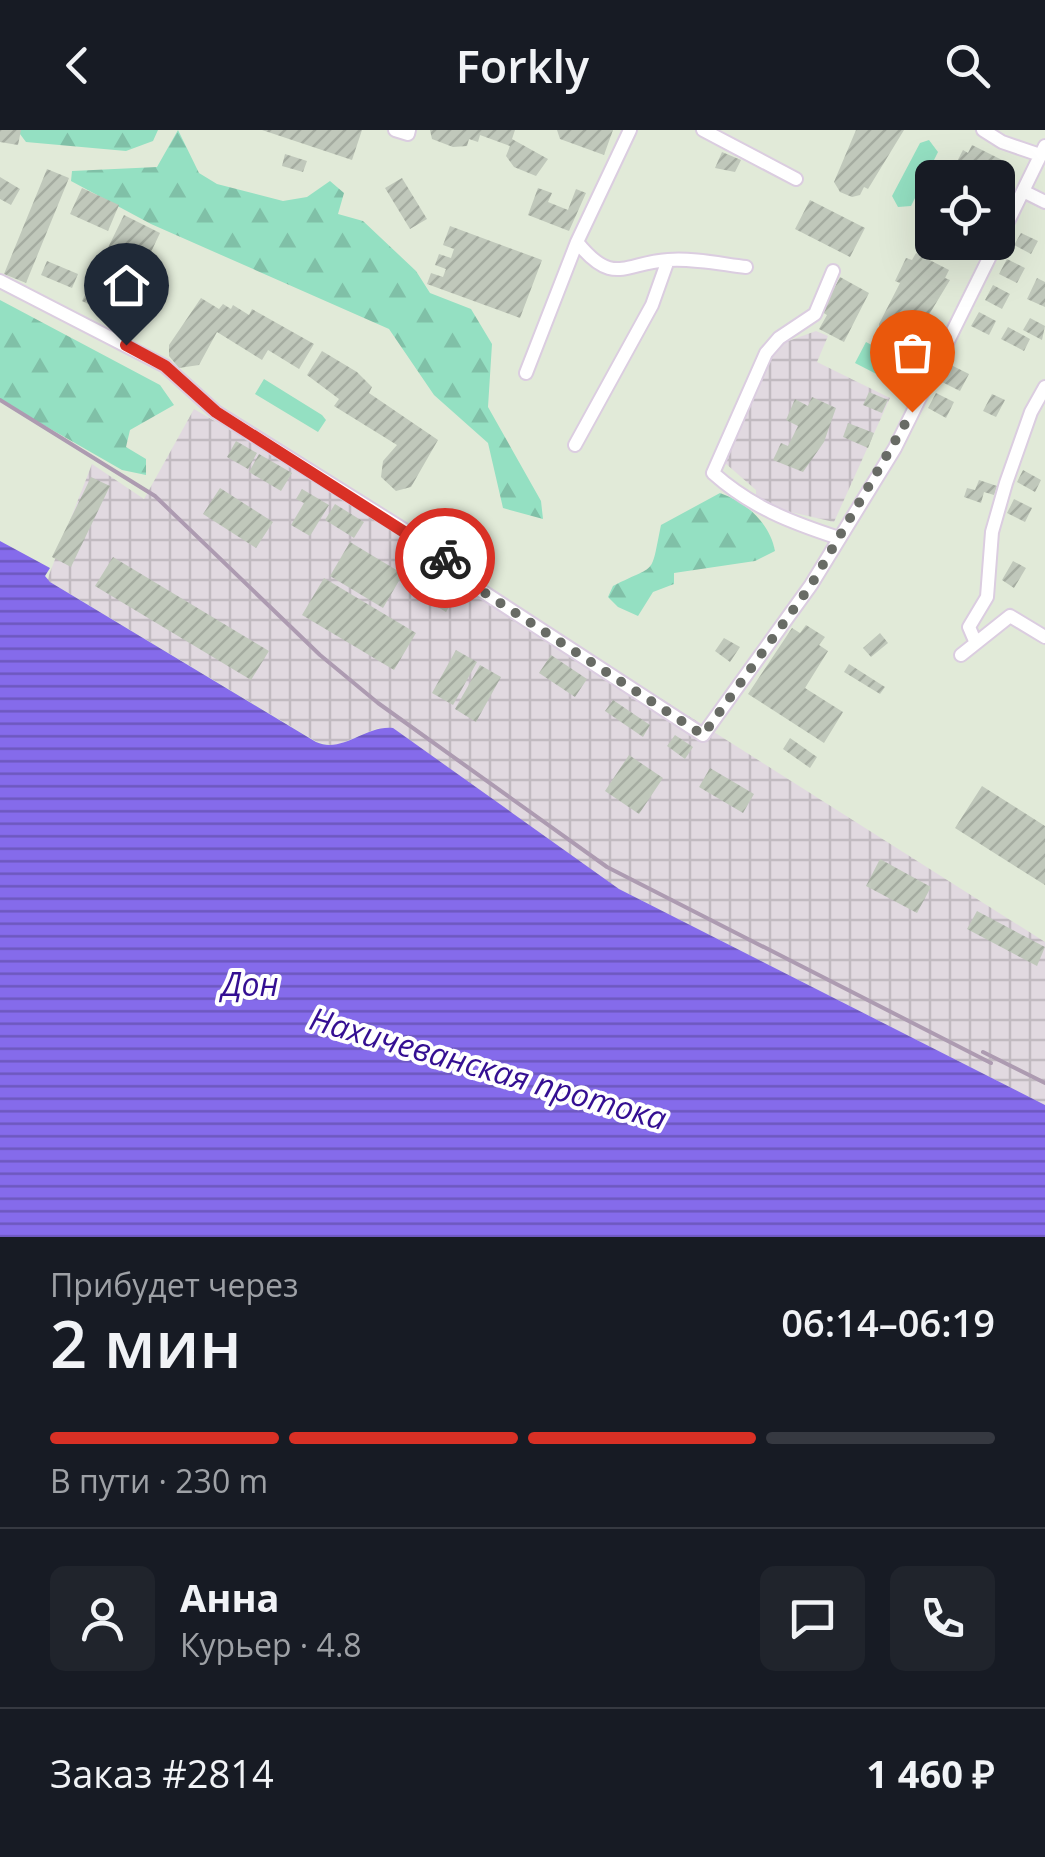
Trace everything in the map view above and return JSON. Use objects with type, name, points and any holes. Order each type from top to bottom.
[{"type":"street","points":[[526,373],[577,242],[630,130]]},
{"type":"street","points":[[703,130],[796,179]]},
{"type":"street","points":[[982,130],[1002,142],[1043,150],[1015,208]]},
{"type":"street","points":[[1023,192],[1045,202]]},
{"type":"street","points":[[577,242],[591,259],[624,271],[668,260],[746,266]]},
{"type":"street","points":[[576,444],[652,305],[668,260]]},
{"type":"street","points":[[0,281],[165,366],[216,412],[430,546],[468,582],[703,735],[811,585],[894,448],[989,260]]},
{"type":"street","points":[[834,271],[815,314],[779,338],[766,354],[712,473],[740,497],[774,516],[838,538]]},
{"type":"street","points":[[975,641],[969,627],[988,597],[998,512],[1031,412],[1045,387]]},
{"type":"street","points":[[961,655],[1010,616],[1045,636]]},
{"type":"shaded area","points":[[816,331],[828,336],[817,362],[890,398],[834,522],[782,510],[756,497],[756,490],[725,463],[770,356],[780,344]]},
{"type":"shaded area","points":[[194,409],[326,486],[1045,942],[1045,1105],[619,889],[378,728],[335,746],[317,742],[47,580],[92,464],[144,499]]},
{"type":"green space","points":[[17,130],[158,130],[153,141],[126,151],[26,142]]},
{"type":"green space","points":[[178,130],[199,173],[217,184],[283,201],[307,197],[330,181],[344,193],[338,214],[363,221],[416,271],[430,293],[471,309],[492,344],[488,407],[541,501],[543,519],[503,508],[488,443],[434,395],[389,329],[151,224],[71,181],[72,171],[157,167]]},
{"type":"green space","points":[[929,140],[938,152],[934,160],[915,160],[915,198],[911,206],[898,207],[892,196],[920,143]]},
{"type":"green space","points":[[0,300],[160,385],[174,405],[130,430],[126,447],[146,459],[146,475],[122,470],[0,400]]},
{"type":"green space","points":[[866,342],[904,362],[894,383],[855,363]]},
{"type":"green space","points":[[264,379],[322,415],[326,420],[318,432],[255,394]]},
{"type":"green space","points":[[720,493],[755,515],[768,531],[775,551],[755,561],[674,573],[674,584],[653,592],[638,616],[618,607],[608,597],[613,586],[650,567],[661,525]]},
{"type":"water","name":"Дон","points":[[0,541],[50,568],[45,576],[50,582],[316,742],[335,744],[393,728],[619,889],[1045,1105],[1045,1237],[0,1237]]},
{"type":"building","points":[[0,130],[21,130],[18,145],[0,142]]},
{"type":"building","points":[[262,130],[362,130],[352,160]]},
{"type":"building","points":[[430,130],[515,130],[512,139],[548,159],[536,176],[514,167],[506,156],[510,146],[480,135],[478,142],[469,139],[467,146],[453,147],[432,139]]},
{"type":"building","points":[[557,130],[613,130],[604,155],[560,139]]},
{"type":"building","points":[[856,130],[904,130],[868,189],[864,187],[860,195],[852,197],[840,192],[834,182]]},
{"type":"building","points":[[972,145],[1002,160],[958,160],[963,150],[968,153]]},
{"type":"building","points":[[722,152],[741,160],[735,172],[715,168]]},
{"type":"building","points":[[285,154],[307,161],[303,172],[282,166]]},
{"type":"building","points":[[47,169],[69,178],[26,283],[4,274]]},
{"type":"building","points":[[0,177],[20,189],[11,205],[0,199]]},
{"type":"building","points":[[402,178],[427,219],[410,229],[385,188]]},
{"type":"building","points":[[82,188],[119,205],[108,231],[70,214]]},
{"type":"building","points":[[538,188],[552,193],[548,202],[568,210],[576,189],[586,193],[569,231],[528,215]]},
{"type":"building","points":[[810,200],[865,228],[850,257],[795,229]]},
{"type":"building","points":[[124,215],[160,233],[135,286],[152,294],[136,328],[82,301]]},
{"type":"building","points":[[450,226],[542,260],[520,318],[427,284],[431,273],[443,277],[446,269],[435,265],[439,254],[451,258],[454,249],[443,245]]},
{"type":"building","points":[[1021,233],[1038,241],[1031,254],[1015,243]]},
{"type":"building","points":[[915,255],[915,260],[930,260],[949,270],[945,278],[950,280],[913,341],[909,339],[904,347],[892,348],[880,338],[879,324],[900,283],[895,281],[906,258],[912,260]]},
{"type":"building","points":[[1006,260],[1025,268],[1017,283],[999,274]]},
{"type":"building","points":[[47,261],[78,274],[72,288],[41,275]]},
{"type":"building","points":[[840,277],[869,293],[844,342],[819,329],[827,315],[822,312]]},
{"type":"building","points":[[1037,278],[1045,282],[1045,307],[1027,299]]},
{"type":"building","points":[[993,285],[1010,294],[1002,309],[985,300]]},
{"type":"building","points":[[201,298],[219,309],[223,304],[231,309],[233,305],[249,315],[252,309],[314,344],[299,369],[268,350],[262,360],[217,332],[199,365],[179,368],[169,356],[169,345]]},
{"type":"building","points":[[979,312],[996,321],[989,335],[971,326]]},
{"type":"building","points":[[1030,318],[1045,326],[1042,340],[1023,330]]},
{"type":"building","points":[[1008,327],[1030,339],[1024,351],[1001,339]]},
{"type":"building","points":[[322,351],[357,372],[372,387],[369,393],[438,440],[411,487],[396,491],[381,477],[383,461],[397,445],[334,406],[339,399],[307,375]]},
{"type":"building","points":[[951,365],[969,374],[960,391],[942,382]]},
{"type":"building","points":[[869,392],[888,400],[882,413],[863,405]]},
{"type":"building","points":[[936,393],[954,402],[946,418],[928,408]]},
{"type":"building","points":[[992,394],[1005,400],[996,417],[983,411]]},
{"type":"building","points":[[812,397],[836,408],[824,442],[803,472],[773,460],[781,443],[788,446],[798,426],[786,420],[795,399],[808,406]]},
{"type":"building","points":[[848,423],[874,433],[868,448],[843,437]]},
{"type":"building","points":[[236,441],[257,453],[248,469],[227,457]]},
{"type":"building","points":[[259,454],[292,473],[281,491],[249,472]]},
{"type":"building","points":[[1023,470],[1041,480],[1035,492],[1017,482]]},
{"type":"building","points":[[91,477],[110,486],[71,567],[52,557]]},
{"type":"building","points":[[979,480],[997,486],[994,495],[984,492],[981,503],[964,497],[967,488],[975,490]]},
{"type":"building","points":[[220,488],[273,522],[256,548],[203,514]]},
{"type":"building","points":[[302,489],[329,505],[310,536],[291,525],[304,503],[296,499]]},
{"type":"building","points":[[1014,499],[1032,508],[1025,522],[1007,513]]},
{"type":"building","points":[[335,504],[364,522],[354,538],[325,520]]},
{"type":"building","points":[[350,542],[403,574],[383,608],[330,576]]},
{"type":"building","points":[[113,557],[269,651],[251,680],[95,586]]},
{"type":"building","points":[[1013,561],[1026,568],[1014,588],[1002,580]]},
{"type":"building","points":[[324,578],[416,633],[394,670],[302,615]]},
{"type":"building","points":[[426,583],[453,600],[446,612],[418,595]]},
{"type":"building","points":[[806,625],[825,637],[819,645],[828,651],[805,688],[843,712],[824,743],[748,694],[792,628],[800,633]]},
{"type":"building","points":[[880,633],[888,643],[871,657],[863,648]]},
{"type":"building","points":[[724,638],[740,647],[730,662],[715,651]]},
{"type":"building","points":[[456,650],[477,662],[453,705],[432,693]]},
{"type":"building","points":[[551,655],[587,679],[575,697],[539,673]]},
{"type":"building","points":[[849,664],[885,687],[880,694],[844,672]]},
{"type":"building","points":[[480,665],[501,677],[476,722],[455,709]]},
{"type":"building","points":[[613,700],[650,725],[643,737],[605,711]]},
{"type":"building","points":[[675,735],[693,747],[685,759],[667,746]]},
{"type":"building","points":[[790,738],[817,757],[810,768],[783,749]]},
{"type":"building","points":[[629,755],[663,778],[639,814],[605,791]]},
{"type":"building","points":[[710,768],[754,794],[743,813],[699,787]]},
{"type":"building","points":[[982,786],[1045,826],[1045,885],[955,828]]},
{"type":"building","points":[[880,859],[931,887],[917,913],[866,886]]},
{"type":"building","points":[[977,911],[1045,947],[1037,966],[967,929]]},
{"type":"railway","points":[[0,400],[155,496],[320,655],[378,703],[607,867],[991,1063]]},
{"type":"railway","points":[[983,1052],[1045,1083]]},
{"type":"way so far","points":[[445,558],[468,582],[703,735],[811,585],[912,412]]},
{"type":"route","points":[[126,345],[165,366],[216,412],[445,558]]},
{"type":"water label","name":"Нахичеванская протока","points":[[488,1069]]}]
